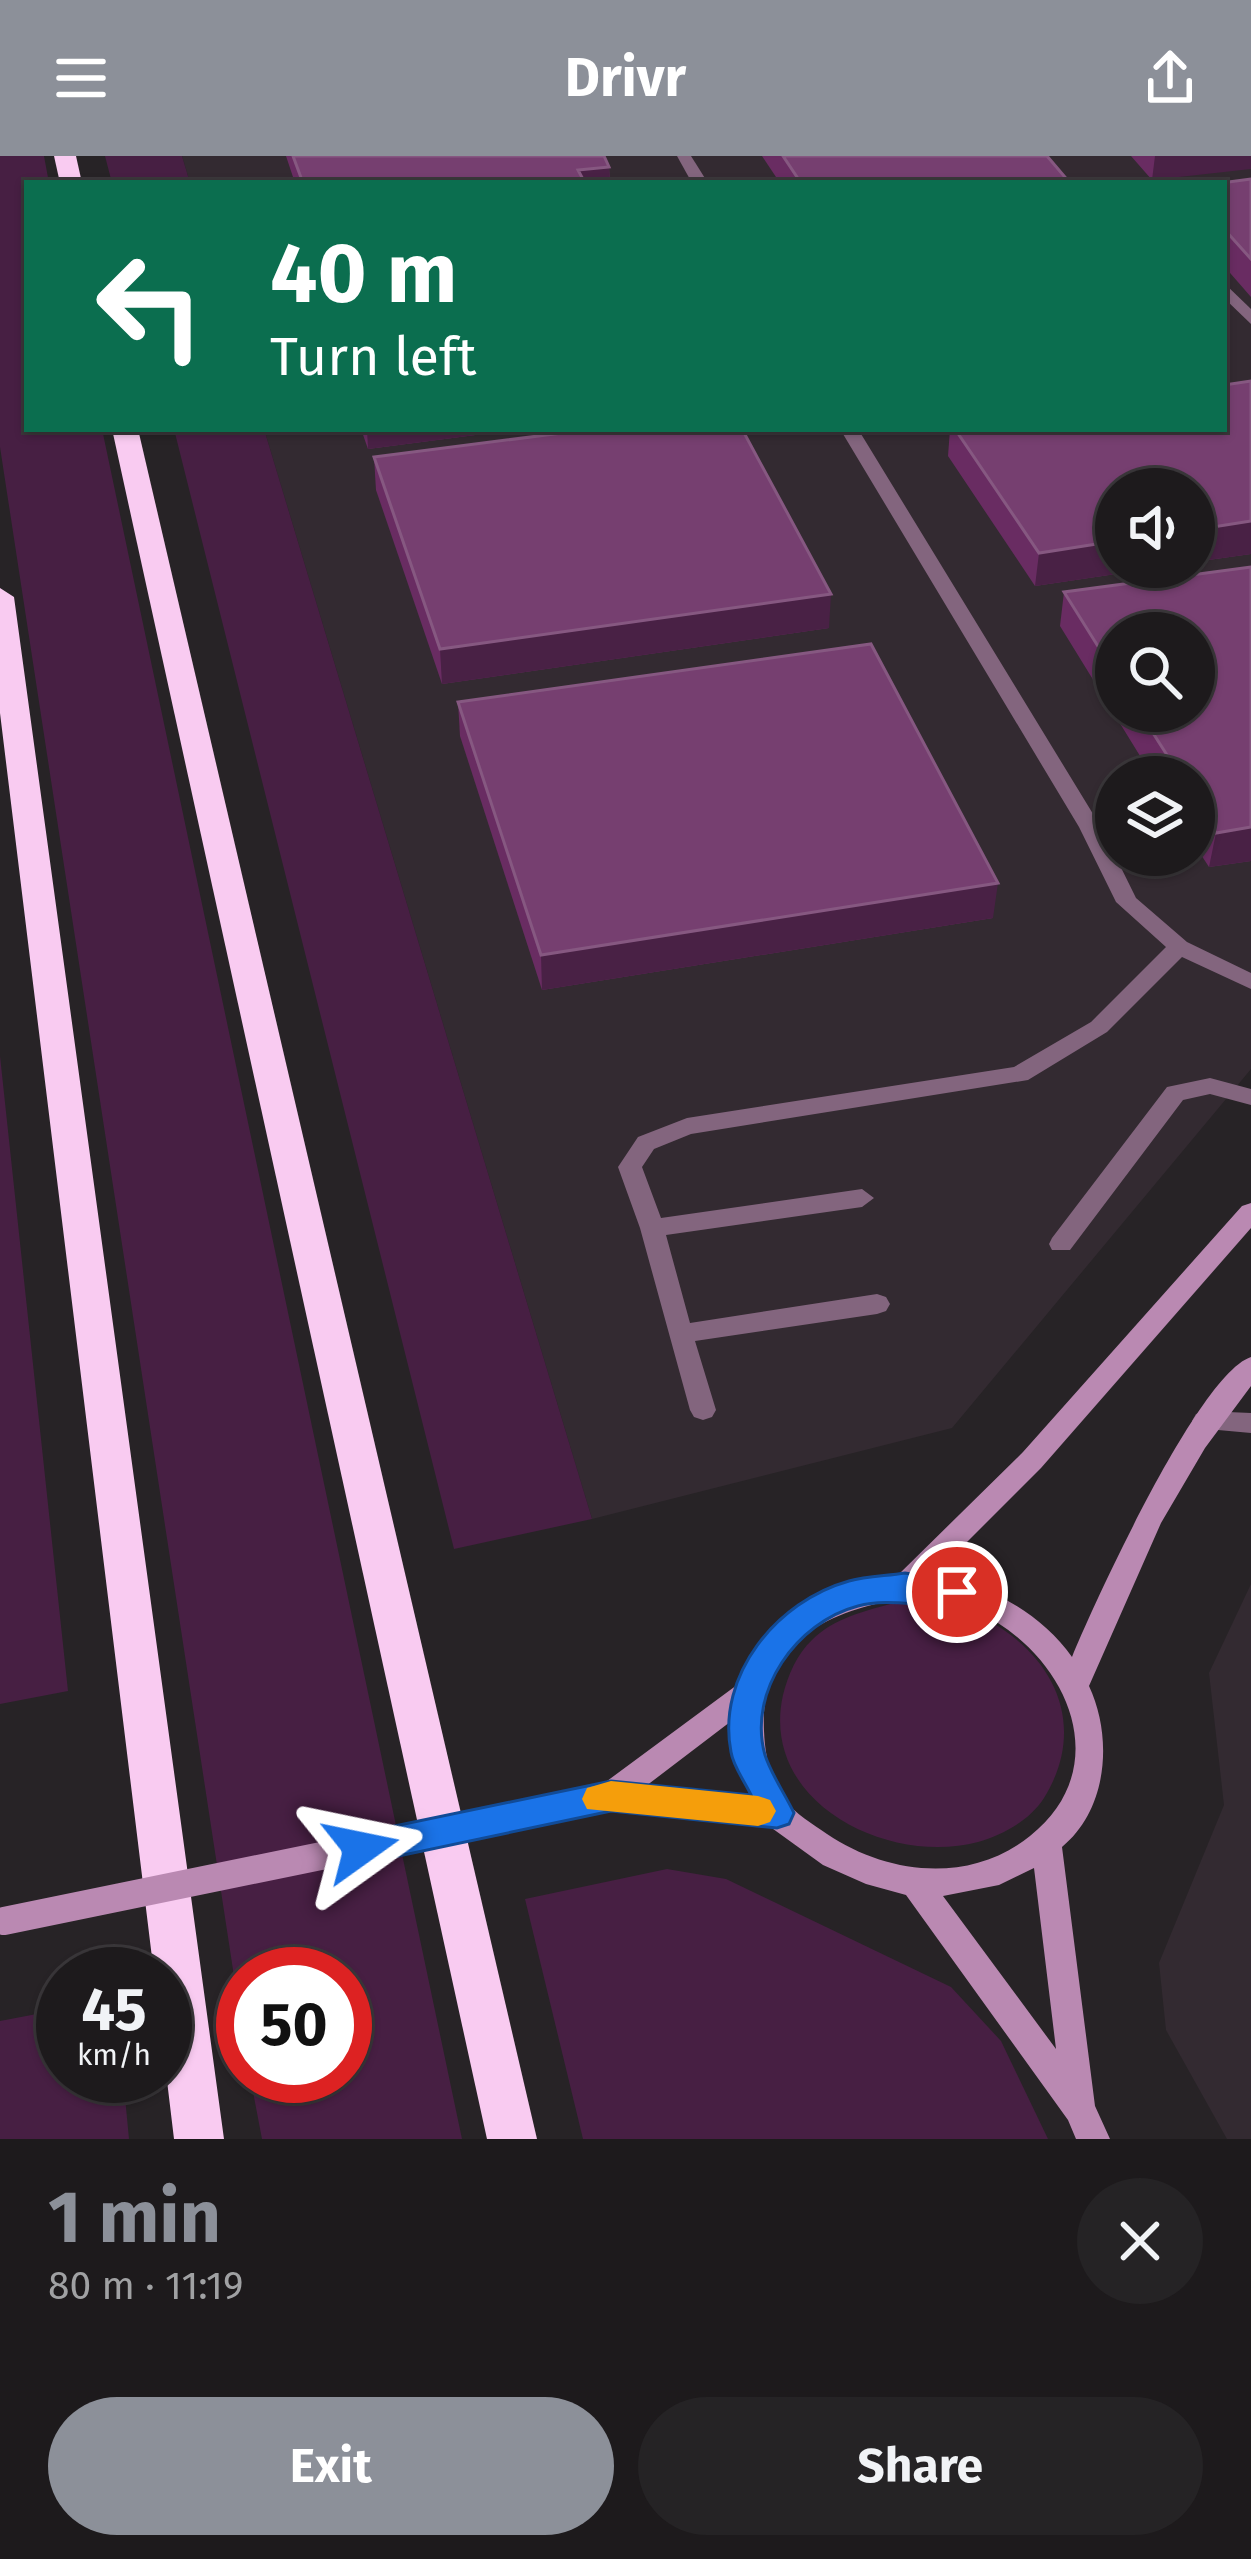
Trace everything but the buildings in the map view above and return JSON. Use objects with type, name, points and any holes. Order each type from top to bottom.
[{"type":"highway","points":[[126,432],[512,2139]]},
{"type":"highway","points":[[0,597],[199,2139]]},
{"type":"main road","points":[[905,1586],[1032,1460],[1251,1212]]},
{"type":"main road","points":[[1076,1683],[1157,1496],[1205,1421],[1251,1367]]},
{"type":"main road","points":[[905,1586],[957,1592],[1006,1612],[1046,1643],[1076,1683],[1091,1732],[1087,1782],[1063,1828],[1021,1862],[971,1881],[917,1885],[838,1862],[777,1813],[748,1753],[750,1691],[771,1648],[806,1616],[852,1593],[905,1586]]},
{"type":"main road","points":[[597,1799],[750,1691]]},
{"type":"main road","points":[[1,1922],[597,1799],[777,1813]]},
{"type":"main road","points":[[1046,1841],[1086,2124]]},
{"type":"main road","points":[[917,1885],[1086,2124]]},
{"type":"lane","points":[[1227,292],[1251,320]]},
{"type":"lane","points":[[851,432],[1090,827],[1127,902],[1178,947],[1251,982]]},
{"type":"lane","points":[[703,1410],[630,1167],[646,1143],[687,1126],[1020,1074],[1099,1027],[1178,947]]},
{"type":"lane","points":[[1061,1244],[1175,1093],[1210,1086],[1251,1097]]},
{"type":"lane","points":[[652,1228],[862,1198]]},
{"type":"lane","points":[[680,1334],[877,1304]]},
{"type":"lane","points":[[1205,1421],[1251,1423]]},
{"type":"shaded area","points":[[0,156],[44,156],[48,180],[24,180],[24,432],[103,432],[462,2139],[262,2139],[255,2103],[372,2103],[372,1947],[230,1947],[0,447]]},
{"type":"shaded area","points":[[105,156],[182,156],[189,180],[111,180]]},
{"type":"shaded area","points":[[182,156],[1251,156],[1251,1069],[952,1428],[592,1519],[265,432],[1227,432],[1227,180],[189,180]]},
{"type":"shaded area","points":[[175,432],[265,432],[592,1519],[454,1549]]},
{"type":"shaded area","points":[[0,1056],[68,1691],[0,1704]]},
{"type":"shaded area","points":[[1251,1584],[1251,2139],[1227,2139],[1166,2030],[1159,1963],[1224,1805],[1209,1673]]},
{"type":"shaded area","points":[[894,1603],[957,1609],[991,1622],[1034,1656],[1059,1699],[1064,1723],[1057,1773],[1031,1813],[997,1835],[943,1847],[871,1835],[838,1818],[811,1795],[791,1767],[781,1733],[783,1695],[798,1658],[830,1626]]},
{"type":"shaded area","points":[[667,1869],[726,1879],[951,1987],[1001,2041],[1048,2139],[583,2139],[525,1899]]},
{"type":"shaded area","points":[[36,2014],[36,2103],[126,2103],[129,2139],[0,2139],[0,2021]]},
{"type":"slow traffic","points":[[599,1799],[611,1796],[758,1811]]},
{"type":"route","points":[[361,1848],[611,1796],[777,1813],[748,1753],[750,1691],[771,1648],[806,1616],[852,1593],[905,1586],[957,1592]]}]
